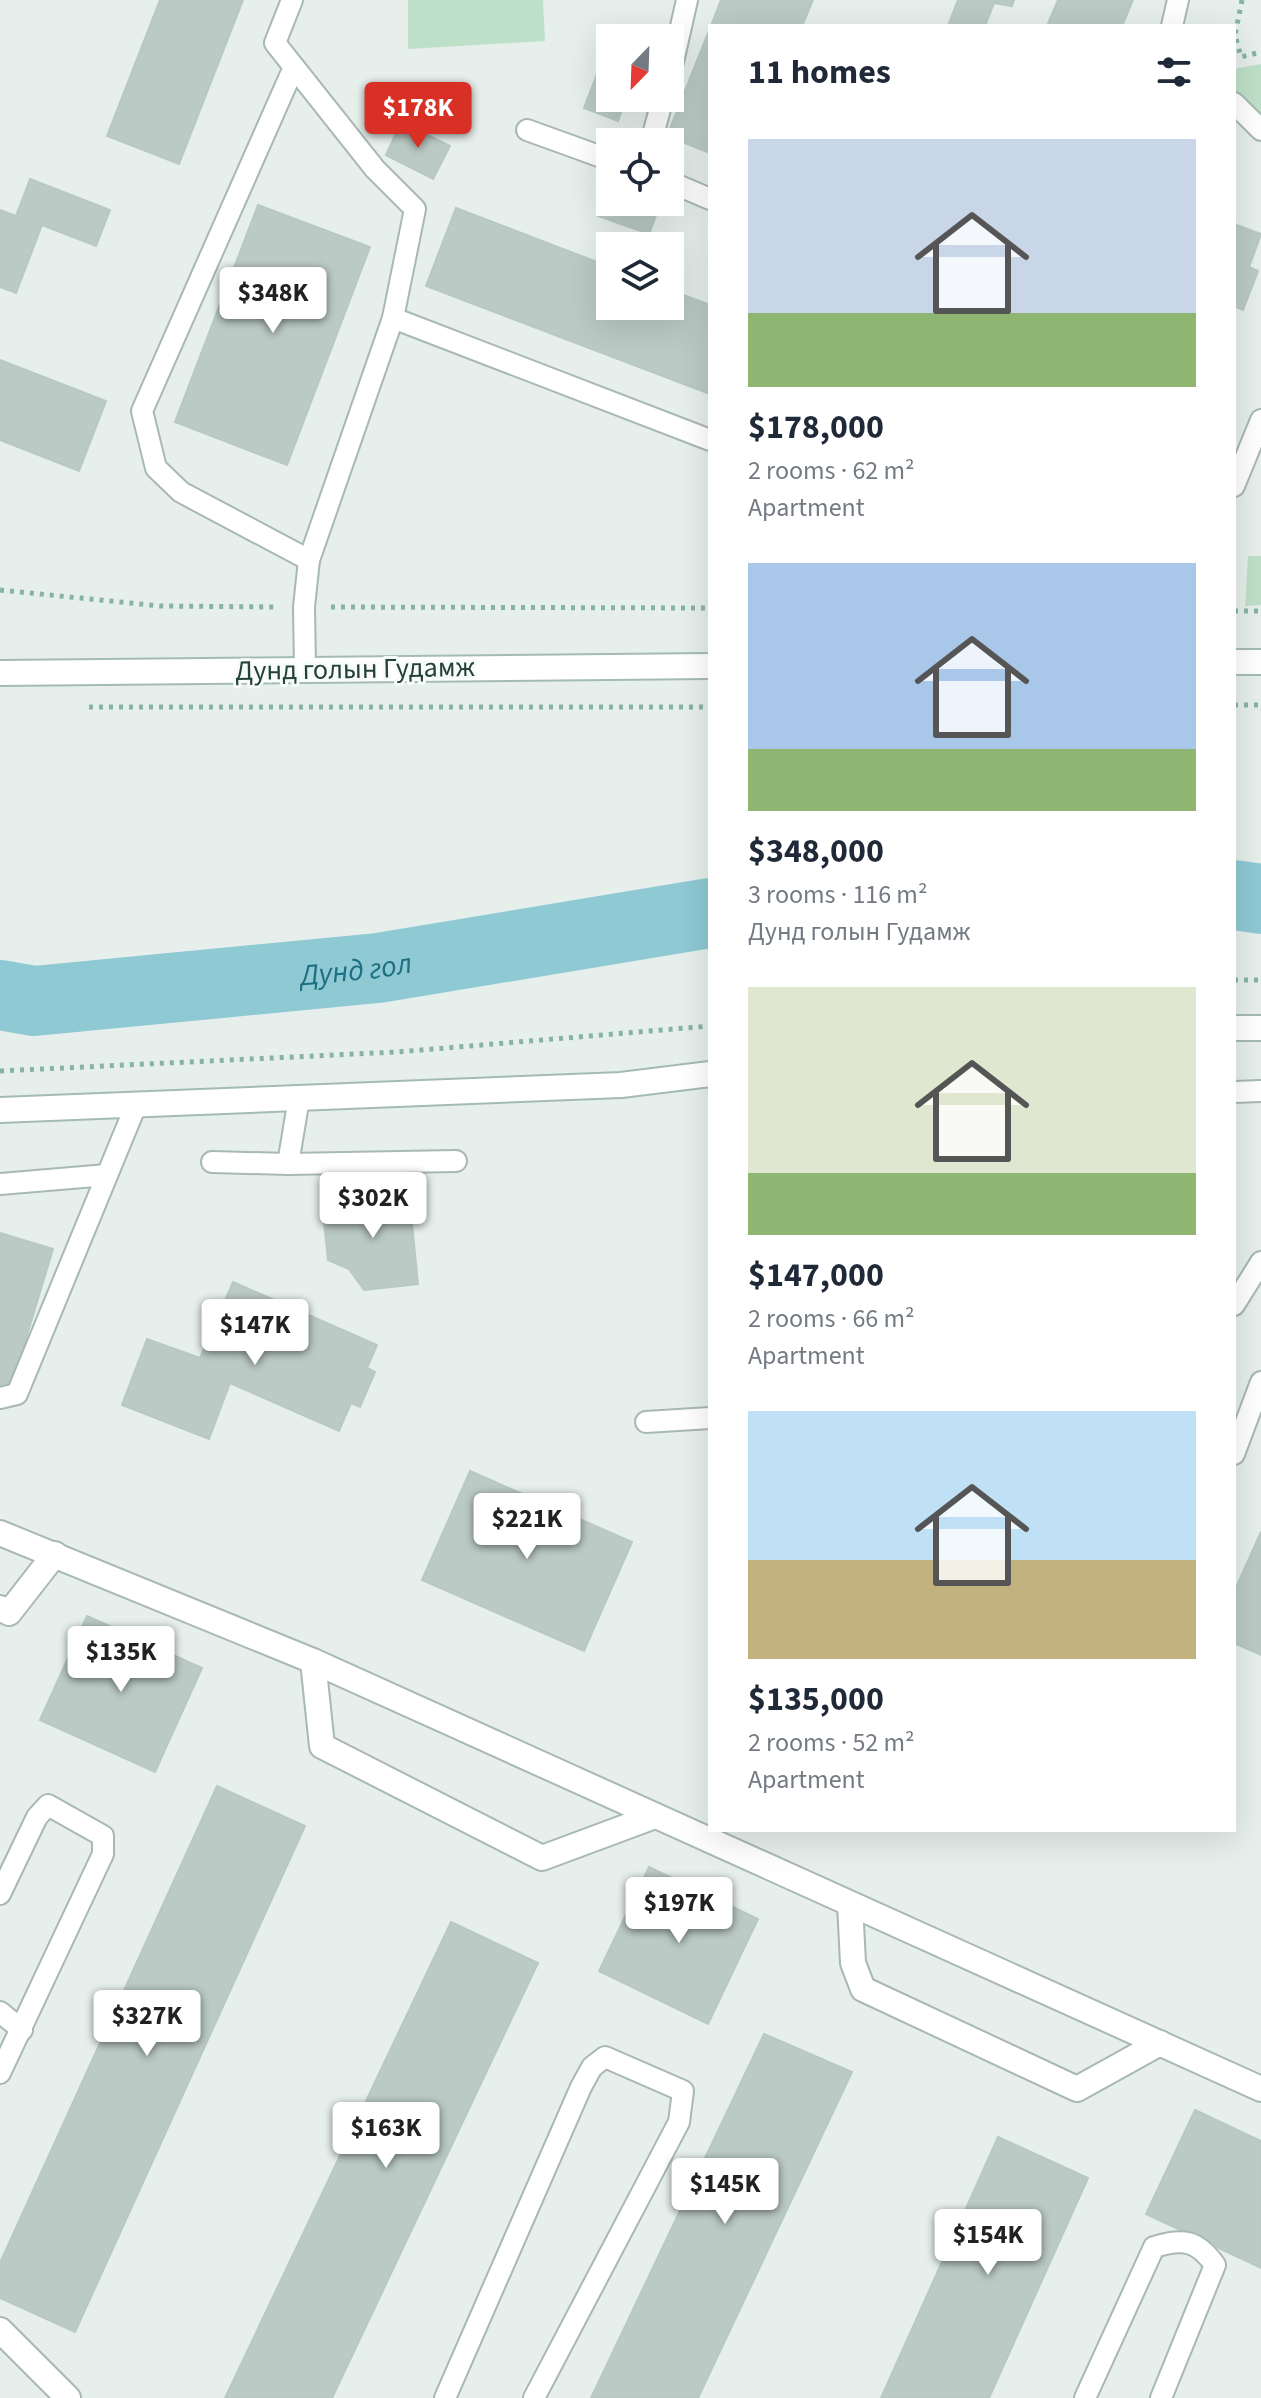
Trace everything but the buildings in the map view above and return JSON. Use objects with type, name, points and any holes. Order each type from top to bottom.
[{"type":"street","points":[[1236,662],[1261,662]]},
{"type":"street","name":"Дунд голын Гудамж","points":[[0,673],[708,666]]},
{"type":"street","points":[[1236,1028],[1261,1028]]},
{"type":"street","points":[[0,1110],[621,1085],[708,1074]]},
{"type":"street","points":[[0,1533],[313,1661],[1261,2089]]},
{"type":"street","points":[[0,1608],[9,1613],[55,1554]]},
{"type":"street","points":[[313,1661],[322,1746],[542,1858],[655,1816]]},
{"type":"street","points":[[850,1904],[853,1963],[863,1989],[1077,2089],[1160,2043]]},
{"type":"street","points":[[0,2330],[68,2398]]},
{"type":"lane","points":[[292,0],[275,43],[375,169],[415,209],[393,318],[309,560],[304,607],[305,669]]},
{"type":"lane","points":[[682,24],[687,0]]},
{"type":"lane","points":[[1172,24],[1178,0]]},
{"type":"lane","points":[[294,67],[142,411],[156,468],[181,492],[309,560]]},
{"type":"lane","points":[[1236,105],[1261,130]]},
{"type":"lane","points":[[527,130],[596,155]]},
{"type":"lane","points":[[684,188],[708,198]]},
{"type":"lane","points":[[393,318],[708,439]]},
{"type":"lane","points":[[1236,481],[1261,420]]},
{"type":"lane","points":[[1236,1092],[1261,1091]]},
{"type":"lane","points":[[288,1164],[299,1098]]},
{"type":"lane","points":[[0,1398],[17,1394],[136,1105]]},
{"type":"lane","points":[[212,1162],[456,1161]]},
{"type":"lane","points":[[0,1184],[107,1175]]},
{"type":"lane","points":[[1236,1302],[1261,1262]]},
{"type":"lane","points":[[1236,1449],[1261,1382]]},
{"type":"lane","points":[[646,1422],[708,1418]]},
{"type":"lane","points":[[0,1894],[37,1817],[48,1805],[103,1836],[103,1854],[0,2073]]},
{"type":"lane","points":[[0,2012],[22,2030]]},
{"type":"lane","points":[[445,2398],[581,2087],[592,2067],[605,2057],[683,2091],[679,2122],[534,2398]]},
{"type":"lane","points":[[1085,2398],[1154,2247],[1185,2240],[1203,2248],[1215,2265],[1161,2398]]},
{"type":"path","points":[[1236,30],[1242,0]]},
{"type":"path","points":[[1236,39],[1241,57],[1261,52]]},
{"type":"path","points":[[0,590],[160,606],[708,608]]},
{"type":"path","points":[[1236,611],[1261,611]]},
{"type":"path","points":[[1236,705],[1261,705]]},
{"type":"path","points":[[79,707],[708,707]]},
{"type":"path","points":[[1236,980],[1261,980]]},
{"type":"path","points":[[0,1071],[397,1052],[708,1026]]},
{"type":"green space","points":[[408,0],[543,0],[545,41],[408,49]]},
{"type":"green space","points":[[1261,64],[1261,117],[1236,94],[1238,68]]},
{"type":"green space","points":[[1248,556],[1261,556],[1261,605],[1245,606]]},
{"type":"waterway","name":"Дунд гол","points":[[1236,895],[1261,899]]},
{"type":"waterway","name":"Дунд гол","points":[[0,995],[34,1001],[378,968],[708,913]]}]
